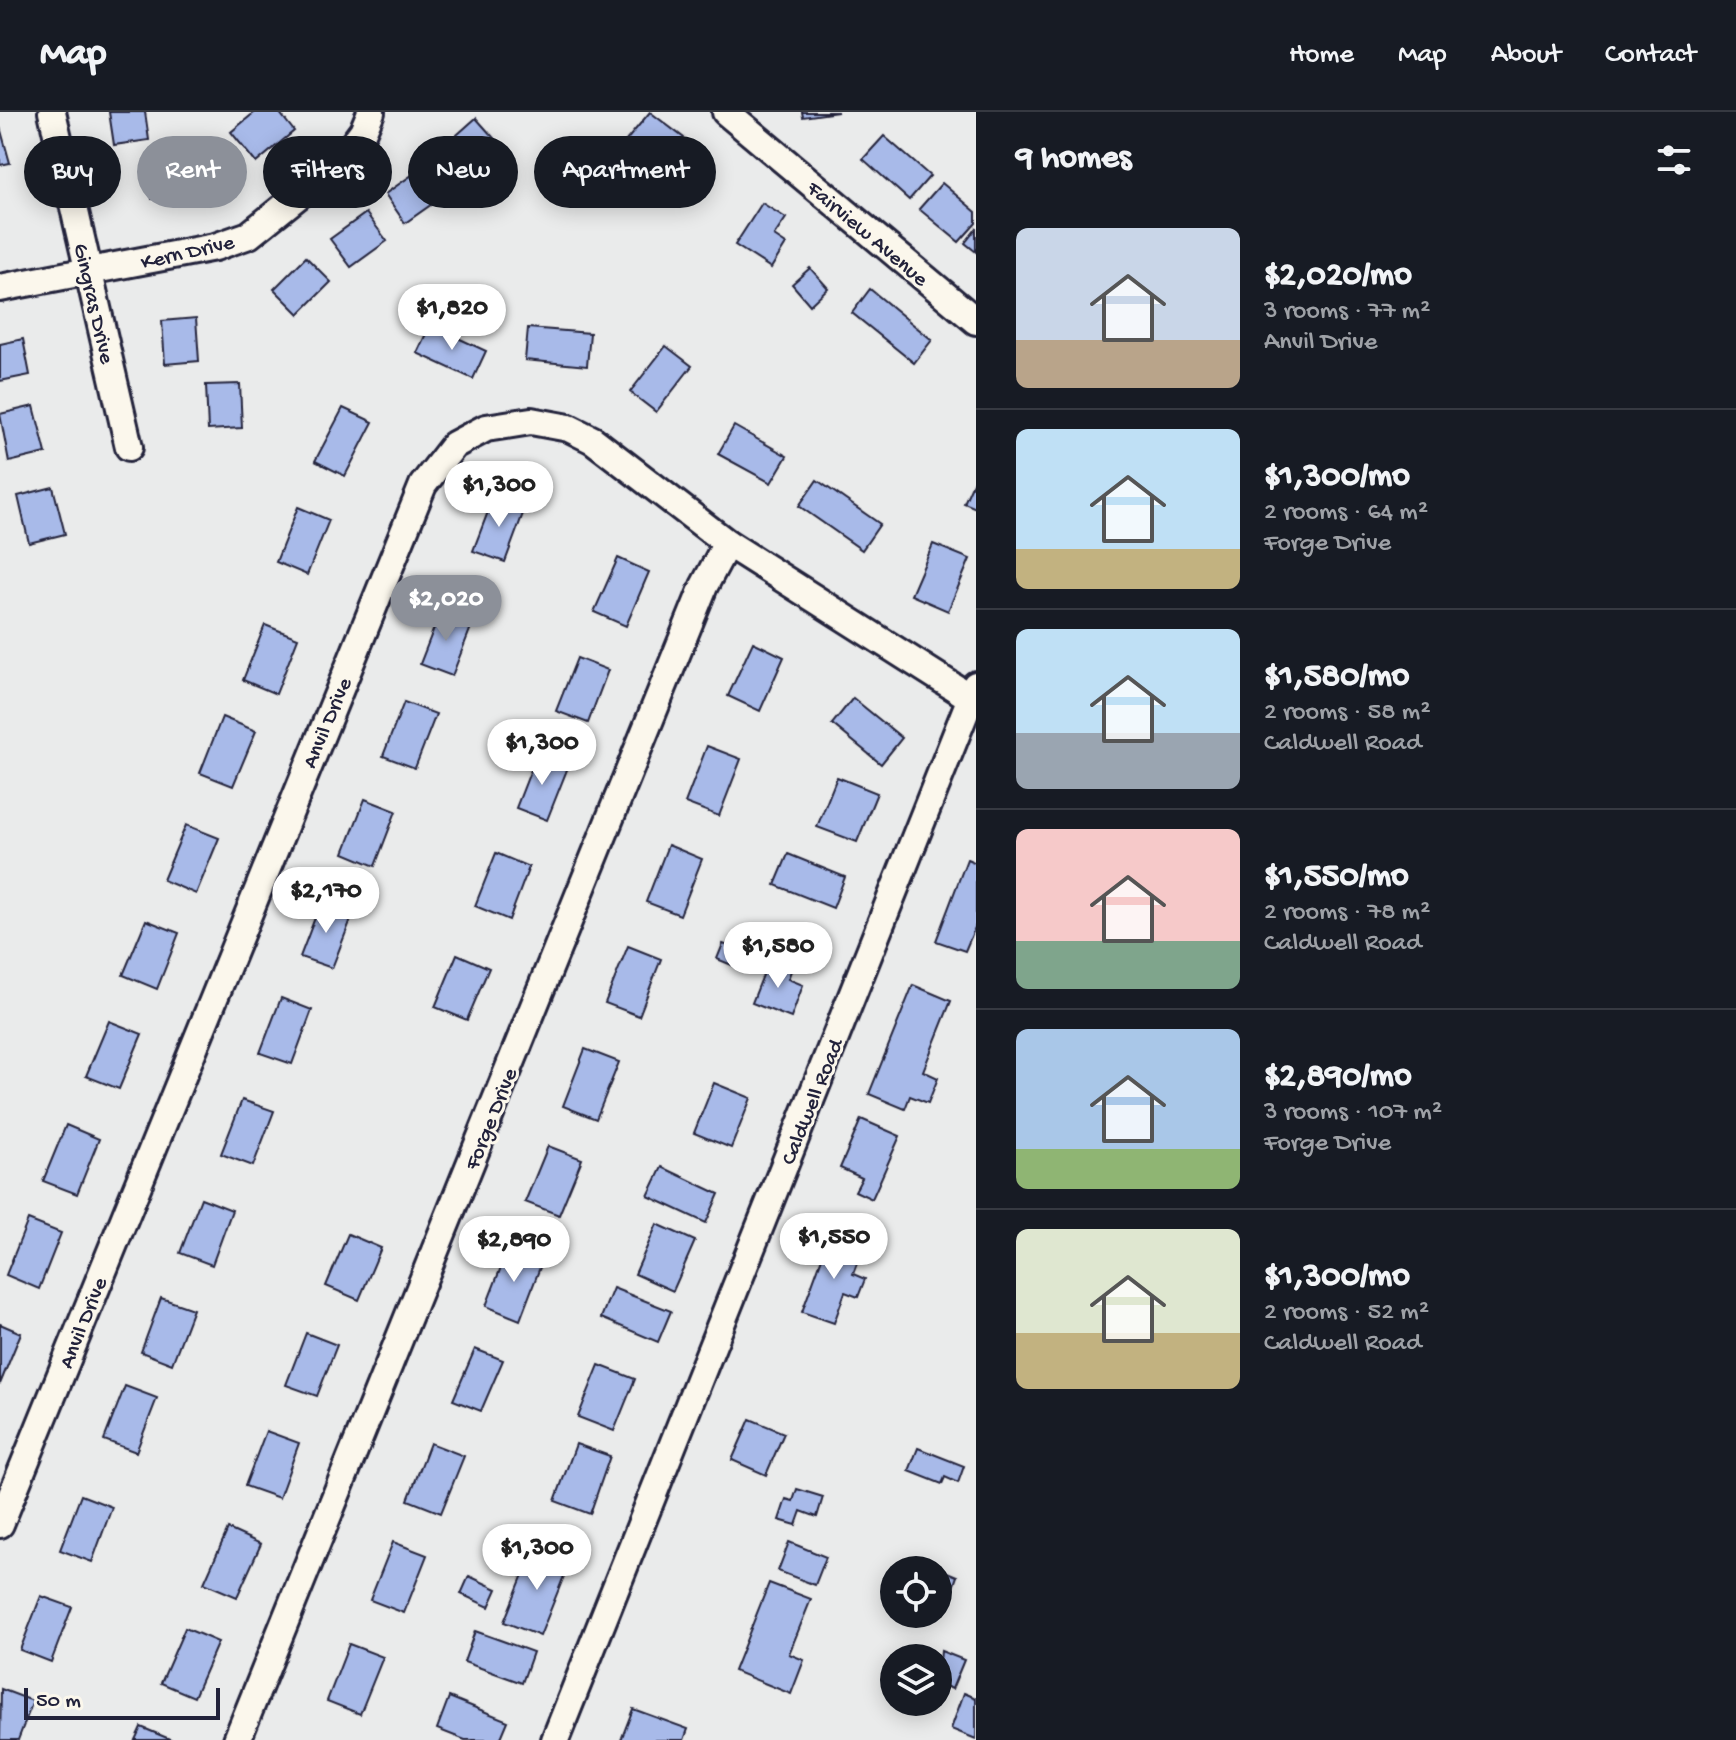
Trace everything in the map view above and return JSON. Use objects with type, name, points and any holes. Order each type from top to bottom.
[{"type":"street","name":"Gingras Drive","points":[[52,112],[129,447]]},
{"type":"street","name":"Kern Drive","points":[[0,288],[215,247],[249,235],[340,162],[363,131],[371,112]]},
{"type":"street","name":"Fairview Avenue","points":[[726,112],[976,321]]},
{"type":"street","name":"Anvil Drive","points":[[0,1524],[294,794],[423,485],[454,445],[486,428],[510,422],[556,425],[593,440],[727,543],[973,692]]},
{"type":"street","name":"Forge Drive","points":[[237,1740],[704,586],[727,543]]},
{"type":"street","name":"Caldwell Road","points":[[555,1740],[973,692]]},
{"type":"building","points":[[109,112],[145,112],[148,136],[137,136],[137,142],[121,144],[121,136],[113,136]]},
{"type":"building","points":[[255,112],[279,112],[294,131],[288,136],[263,136],[263,157],[256,163],[247,152],[247,136],[234,136],[231,132]]},
{"type":"building","points":[[650,112],[681,136],[630,136]]},
{"type":"building","points":[[802,112],[838,112],[803,117]]},
{"type":"building","points":[[476,118],[492,136],[456,136]]},
{"type":"building","points":[[0,127],[10,163],[0,165]]},
{"type":"building","points":[[884,136],[930,176],[909,200],[863,159]]},
{"type":"building","points":[[408,178],[408,208],[426,208],[405,223],[392,204],[392,189]]},
{"type":"building","points":[[942,183],[976,212],[976,223],[959,242],[919,209]]},
{"type":"building","points":[[762,203],[786,218],[774,236],[786,244],[771,268],[735,245]]},
{"type":"building","points":[[366,213],[387,241],[351,267],[330,239]]},
{"type":"building","points":[[976,229],[976,252],[965,243]]},
{"type":"building","points":[[306,257],[331,282],[299,314],[274,289]]},
{"type":"building","points":[[810,268],[828,288],[810,305],[792,284]]},
{"type":"building","points":[[870,289],[932,340],[914,363],[852,313]]},
{"type":"building","points":[[196,318],[199,361],[165,364],[162,321]]},
{"type":"building","points":[[430,325],[486,351],[473,379],[417,353]]},
{"type":"building","points":[[528,328],[590,333],[587,366],[525,360]]},
{"type":"building","points":[[23,339],[30,375],[0,381],[0,344]]},
{"type":"building","points":[[666,346],[692,366],[656,412],[630,392]]},
{"type":"building","points":[[240,384],[242,428],[208,430],[206,385]]},
{"type":"building","points":[[34,406],[46,453],[9,462],[0,414]]},
{"type":"building","points":[[343,408],[373,422],[345,476],[315,461]]},
{"type":"building","points":[[734,426],[787,456],[771,483],[718,454]]},
{"type":"building","points":[[976,476],[976,508],[964,503]]},
{"type":"building","points":[[817,480],[880,524],[862,550],[799,506]]},
{"type":"building","points":[[53,487],[65,534],[29,543],[18,496]]},
{"type":"building","points":[[494,496],[525,508],[505,562],[473,551]]},
{"type":"building","points":[[298,507],[329,520],[307,575],[276,562]]},
{"type":"building","points":[[933,544],[970,559],[948,611],[911,595]]},
{"type":"building","points":[[618,558],[649,572],[626,626],[594,612]]},
{"type":"building","points":[[441,610],[473,622],[452,676],[420,664]]},
{"type":"building","points":[[265,625],[298,638],[276,694],[243,680]]},
{"type":"building","points":[[753,642],[784,657],[760,711],[728,696]]},
{"type":"building","points":[[577,658],[608,670],[588,723],[556,711]]},
{"type":"building","points":[[853,698],[902,738],[881,764],[832,724]]},
{"type":"building","points":[[404,702],[436,714],[415,768],[383,756]]},
{"type":"building","points":[[222,717],[256,731],[233,786],[200,773]]},
{"type":"building","points":[[707,746],[741,759],[719,816],[685,803]]},
{"type":"building","points":[[537,754],[568,767],[547,820],[516,808]]},
{"type":"building","points":[[837,777],[877,793],[857,842],[817,827]]},
{"type":"building","points":[[365,799],[396,811],[375,866],[344,853]]},
{"type":"building","points":[[186,825],[219,838],[196,894],[163,880]]},
{"type":"building","points":[[668,845],[702,859],[680,915],[646,902]]},
{"type":"building","points":[[496,853],[529,867],[509,920],[475,906]]},
{"type":"building","points":[[788,854],[845,877],[833,908],[775,885]]},
{"type":"building","points":[[967,859],[976,863],[976,925],[965,951],[936,941]]},
{"type":"building","points":[[321,902],[353,914],[332,968],[300,957]]},
{"type":"building","points":[[146,920],[179,933],[157,989],[123,975]]},
{"type":"building","points":[[723,944],[740,950],[734,966],[717,959]]},
{"type":"building","points":[[628,946],[661,959],[639,1016],[605,1003]]},
{"type":"building","points":[[457,954],[489,968],[467,1020],[435,1007]]},
{"type":"building","points":[[769,960],[792,968],[788,979],[803,985],[791,1018],[752,1003]]},
{"type":"building","points":[[913,985],[951,1001],[923,1071],[938,1078],[928,1103],[910,1096],[905,1109],[869,1094]]},
{"type":"building","points":[[281,998],[312,1010],[292,1064],[260,1053]]},
{"type":"building","points":[[109,1021],[142,1034],[119,1089],[86,1076]]},
{"type":"building","points":[[585,1049],[619,1062],[596,1119],[563,1106]]},
{"type":"building","points":[[714,1083],[751,1098],[731,1148],[694,1133]]},
{"type":"building","points":[[242,1100],[274,1111],[253,1166],[221,1154]]},
{"type":"building","points":[[861,1119],[900,1136],[872,1199],[855,1191],[862,1178],[840,1168]]},
{"type":"building","points":[[66,1125],[99,1139],[77,1194],[43,1181]]},
{"type":"building","points":[[548,1146],[582,1159],[559,1215],[525,1202]]},
{"type":"building","points":[[662,1167],[719,1194],[706,1223],[648,1196]]},
{"type":"building","points":[[201,1198],[232,1210],[212,1265],[180,1253]]},
{"type":"building","points":[[28,1220],[61,1233],[39,1289],[6,1275]]},
{"type":"building","points":[[657,1224],[695,1241],[673,1291],[635,1274]]},
{"type":"building","points":[[348,1234],[381,1248],[359,1300],[326,1286]]},
{"type":"building","points":[[829,1238],[862,1250],[853,1274],[865,1279],[858,1297],[845,1292],[834,1323],[802,1312]]},
{"type":"building","points":[[508,1249],[542,1262],[520,1320],[486,1306]]},
{"type":"building","points":[[613,1288],[671,1311],[658,1342],[601,1318]]},
{"type":"building","points":[[161,1298],[193,1309],[172,1364],[141,1352]]},
{"type":"building","points":[[0,1324],[21,1333],[0,1384]]},
{"type":"building","points":[[306,1333],[337,1345],[317,1396],[286,1385]]},
{"type":"building","points":[[475,1349],[503,1360],[481,1411],[453,1400]]},
{"type":"building","points":[[599,1365],[635,1379],[614,1431],[578,1417]]},
{"type":"building","points":[[125,1386],[157,1398],[136,1452],[104,1440]]},
{"type":"building","points":[[750,1419],[784,1433],[766,1475],[732,1460]]},
{"type":"building","points":[[266,1431],[299,1443],[279,1498],[245,1486]]},
{"type":"building","points":[[430,1443],[464,1456],[441,1513],[408,1500]]},
{"type":"building","points":[[576,1444],[610,1456],[590,1514],[555,1501]]},
{"type":"building","points":[[918,1448],[964,1466],[958,1483],[945,1477],[942,1484],[909,1471]]},
{"type":"building","points":[[797,1489],[823,1497],[817,1517],[801,1511],[796,1525],[779,1520],[786,1499],[793,1501]]},
{"type":"building","points":[[81,1495],[112,1507],[92,1562],[60,1550]]},
{"type":"building","points":[[228,1529],[261,1544],[237,1597],[204,1583]]},
{"type":"building","points":[[393,1542],[427,1555],[404,1613],[370,1600]]},
{"type":"building","points":[[789,1542],[826,1557],[815,1585],[778,1571]]},
{"type":"building","points":[[534,1547],[570,1561],[540,1636],[504,1622]]},
{"type":"building","points":[[952,1574],[957,1576],[952,1590]]},
{"type":"building","points":[[469,1576],[497,1589],[489,1607],[461,1594]]},
{"type":"building","points":[[769,1583],[811,1599],[789,1654],[804,1660],[791,1694],[734,1671]]},
{"type":"building","points":[[41,1596],[72,1607],[51,1662],[20,1650]]},
{"type":"building","points":[[185,1628],[218,1642],[194,1697],[161,1683]]},
{"type":"building","points":[[475,1631],[533,1652],[522,1683],[464,1662]]},
{"type":"building","points":[[349,1644],[383,1657],[360,1714],[327,1701]]},
{"type":"building","points":[[952,1655],[964,1660],[952,1689]]},
{"type":"building","points":[[1,1689],[33,1701],[18,1740],[0,1740]]},
{"type":"building","points":[[964,1693],[976,1698],[976,1739],[951,1729]]},
{"type":"building","points":[[449,1697],[508,1721],[500,1740],[465,1740],[437,1729]]},
{"type":"building","points":[[633,1709],[688,1729],[684,1740],[621,1740]]},
{"type":"building","points":[[141,1727],[172,1740],[135,1740]]}]
